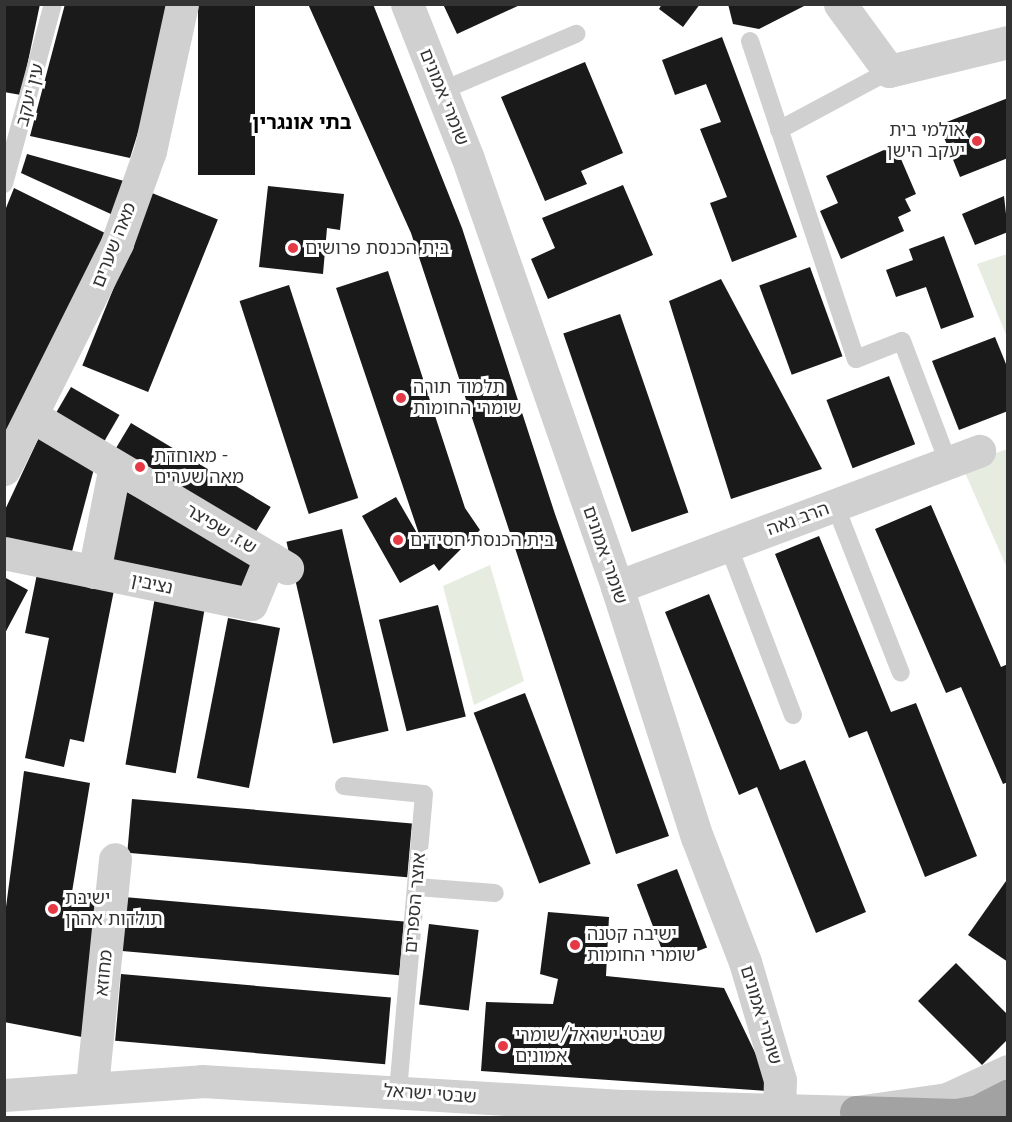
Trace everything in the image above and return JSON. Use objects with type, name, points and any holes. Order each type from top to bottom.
[{"type":"highway","points":[[856,1112],[956,1115],[978,1111],[1008,1096]]},
{"type":"street","name":"מאה שערים","points":[[4,470],[122,231],[150,151],[182,4]]},
{"type":"street","name":"שומרי אמונים","points":[[407,4],[441,91],[617,587],[697,837],[771,1044],[780,1080],[779,1112]]},
{"type":"street","points":[[840,4],[889,70],[1008,42]]},
{"type":"street","name":"ש.ז. שפיצר","points":[[32,416],[279,563]]},
{"type":"street","name":"הרב נאה","points":[[617,587],[979,451]]},
{"type":"street","points":[[94,572],[115,466]]},
{"type":"street","name":"נציבין","points":[[4,553],[251,604],[279,563]]},
{"type":"street","name":"מחוזא","points":[[92,1086],[115,859]]},
{"type":"street","name":"שבטי ישראל","points":[[4,1095],[92,1086],[202,1081],[779,1112],[856,1112],[947,1099],[1008,1071]]},
{"type":"lane","name":"עין יעקב","points":[[4,184],[53,4]]},
{"type":"lane","points":[[441,91],[576,34]]},
{"type":"lane","points":[[750,41],[856,358],[902,341],[948,462]]},
{"type":"lane","points":[[779,130],[889,70]]},
{"type":"lane","points":[[835,505],[901,673]]},
{"type":"lane","points":[[728,545],[793,715]]},
{"type":"lane","name":"אוצר הספרים","points":[[345,786],[424,794],[398,1091]]},
{"type":"lane","points":[[417,887],[495,893]]},
{"type":"shaded area","points":[[1008,254],[1007,337],[977,264]]},
{"type":"shaded area","points":[[1007,449],[1007,568],[962,466]]},
{"type":"shaded area","points":[[490,565],[524,681],[474,705],[443,586]]},
{"type":"building","points":[[4,4],[40,4],[21,95],[4,92]]},
{"type":"building","points":[[65,4],[171,4],[154,81],[130,158],[30,136]]},
{"type":"building","points":[[198,4],[255,4],[255,175],[198,175]]},
{"type":"building","points":[[308,4],[373,4],[462,228],[555,514],[669,836],[616,854],[411,233]]},
{"type":"building","points":[[443,4],[522,4],[457,34]]},
{"type":"building","points":[[662,4],[700,4],[683,27],[659,9]]},
{"type":"building","points":[[728,4],[808,4],[759,29],[733,24]]},
{"type":"building","points":[[722,37],[797,237],[732,262],[710,203],[727,197],[700,129],[721,122],[706,84],[675,95],[662,60]]},
{"type":"building","points":[[585,62],[623,153],[581,171],[587,184],[545,201],[501,97]]},
{"type":"building","name":"אולמי בית יעקב הישן","points":[[1008,98],[1008,158],[960,177],[939,125]]},
{"type":"building","points":[[895,145],[916,194],[905,199],[911,211],[898,217],[904,231],[841,259],[820,211],[838,203],[826,176]]},
{"type":"building","points":[[27,154],[124,181],[113,215],[21,173]]},
{"type":"building","points":[[623,185],[653,255],[548,299],[531,259],[555,248],[542,218]]},
{"type":"building","name":"בית הכנסת פרושים","points":[[268,186],[344,194],[340,230],[327,228],[323,274],[259,267]]},
{"type":"building","points":[[14,188],[109,235],[4,448],[4,213]]},
{"type":"building","points":[[152,193],[218,220],[148,392],[82,365]]},
{"type":"building","points":[[1004,196],[1008,232],[975,245],[962,214]]},
{"type":"building","points":[[944,236],[974,317],[941,329],[926,287],[896,297],[886,270],[913,260],[909,249]]},
{"type":"building","points":[[810,267],[842,356],[792,375],[759,285]]},
{"type":"building","name":"תלמוד תורה שומרי החומות","points":[[388,271],[465,508],[480,530],[439,571],[434,564],[400,583],[362,516],[396,497],[421,540],[336,288]]},
{"type":"building","points":[[721,279],[822,469],[731,499],[669,301]]},
{"type":"building","points":[[289,285],[358,498],[309,514],[240,301]]},
{"type":"building","points":[[620,314],[688,513],[632,532],[563,334]]},
{"type":"building","points":[[995,337],[1008,369],[1008,411],[959,430],[932,361]]},
{"type":"building","points":[[889,376],[915,444],[853,468],[826,400]]},
{"type":"building","points":[[71,387],[119,415],[103,444],[54,416]]},
{"type":"building","points":[[131,423],[271,507],[253,536],[113,452]]},
{"type":"building","points":[[41,433],[95,465],[70,559],[4,544],[4,512]]},
{"type":"building","points":[[116,486],[254,562],[238,596],[102,562]]},
{"type":"building","points":[[931,505],[1001,667],[1008,664],[1008,782],[1003,784],[961,687],[946,693],[875,529]]},
{"type":"building","points":[[342,529],[389,731],[333,744],[286,542]]},
{"type":"building","points":[[819,536],[891,712],[916,703],[977,856],[925,877],[867,731],[849,738],[775,554]]},
{"type":"building","points":[[38,569],[115,585],[84,742],[70,739],[64,767],[25,758],[49,638],[25,633]]},
{"type":"building","points":[[4,577],[28,590],[4,635]]},
{"type":"building","points":[[709,594],[780,770],[805,760],[866,912],[816,933],[757,787],[739,795],[665,612]]},
{"type":"building","points":[[155,597],[205,606],[176,773],[125,764]]},
{"type":"building","points":[[438,605],[466,717],[407,731],[379,620]]},
{"type":"building","points":[[228,618],[280,628],[249,788],[197,778]]},
{"type":"building","points":[[525,693],[591,864],[539,884],[474,713]]},
{"type":"building","name":"ישיבת תולדות אהרן","points":[[24,771],[90,783],[72,892],[100,896],[82,1037],[4,1022],[4,922]]},
{"type":"building","points":[[132,799],[412,823],[407,877],[127,853]]},
{"type":"building","points":[[677,869],[707,947],[667,963],[637,884]]},
{"type":"building","points":[[1006,881],[1008,882],[1008,962],[968,935]]},
{"type":"building","points":[[124,897],[404,921],[399,975],[119,951]]},
{"type":"building","points":[[548,912],[609,917],[606,976],[724,988],[762,1067],[766,1091],[481,1071],[486,1002],[553,1004],[558,979],[540,974]]},
{"type":"building","points":[[429,924],[479,930],[469,1010],[419,1004]]},
{"type":"building","points":[[956,963],[1008,1015],[1008,1039],[982,1065],[918,1001]]},
{"type":"building","points":[[121,974],[391,998],[385,1064],[115,1041]]},
{"type":"place","name":"אולמי בית יעקב הישן","points":[[977,141]]},
{"type":"place","name":"בית הכנסת פרושים","points":[[293,248]]},
{"type":"place","name":"תלמוד תורה שומרי החומות","points":[[401,398]]},
{"type":"place","name":"מאוחדת - מאה שערים","points":[[140,467]]},
{"type":"place","name":"בית הכנסת חסידים","points":[[398,540]]},
{"type":"place","name":"ישיבת תולדות אהרן","points":[[53,909]]},
{"type":"place","name":"ישיבה קטנה שומרי החומות","points":[[575,945]]},
{"type":"place","name":"שבטי ישראל/שומרי אמונים","points":[[503,1046]]},
{"type":"district","name":"בתי אונגרין","points":[[302,121]]}]
